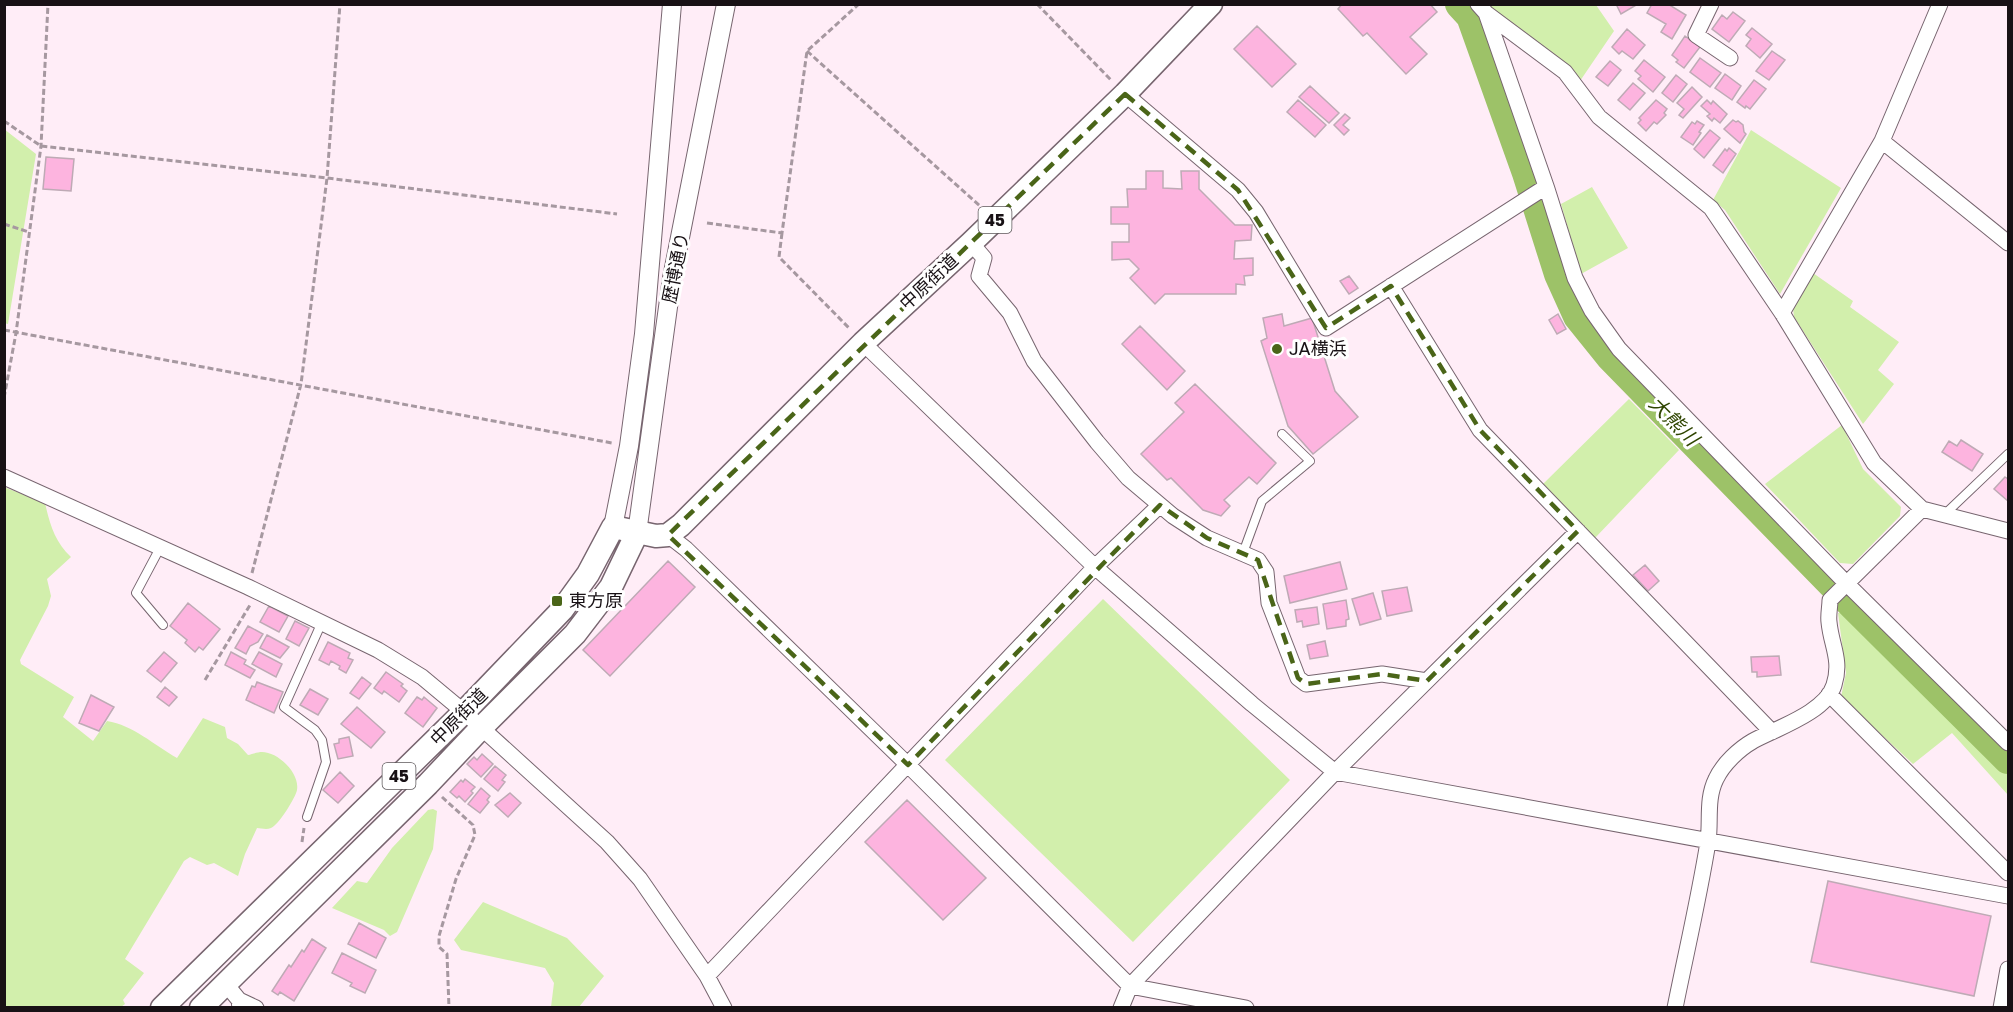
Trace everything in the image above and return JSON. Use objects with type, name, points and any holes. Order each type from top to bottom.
[{"type":"main road","name":"中原街道","points":[[668,535],[681,525],[863,343],[971,243],[1125,94],[1211,4]]},
{"type":"main road","points":[[613,527],[656,536],[668,535]]},
{"type":"main road","name":"中原街道","points":[[162,1008],[464,712],[562,610],[588,574],[613,527]]},
{"type":"main road","name":"中原街道","points":[[201,1008],[235,997],[428,784],[575,634],[611,587],[637,533]]},
{"type":"street","name":"歴博通り","points":[[613,527],[629,446],[645,322],[672,4]]},
{"type":"street","name":"歴博通り","points":[[637,533],[672,278],[726,4]]},
{"type":"street","points":[[1711,4],[1696,34],[1730,58]]},
{"type":"street","points":[[1782,313],[1882,141],[1940,4]]},
{"type":"street","points":[[1482,9],[1539,193],[1575,278],[1592,311],[1619,349],[1846,583],[2008,743]]},
{"type":"street","points":[[1482,9],[1565,72],[1599,117],[1711,208],[1782,313],[1874,463],[1922,508],[2008,531]]},
{"type":"street","points":[[1125,94],[1238,190],[1256,212],[1326,327],[1539,193]]},
{"type":"street","points":[[1882,141],[2008,243]]},
{"type":"street","points":[[971,243],[984,258],[979,276],[1010,313],[1034,361],[1128,478],[1173,516],[1206,538],[1258,560],[1266,573],[1269,603],[1298,678],[1306,684],[1382,674],[1427,681]]},
{"type":"street","points":[[1391,286],[1480,430],[1772,732]]},
{"type":"street","points":[[863,343],[1095,567],[1252,704],[1335,772],[2008,896]]},
{"type":"street","points":[[4,477],[160,546],[322,622],[378,650],[422,677],[464,712],[607,842],[640,879],[707,976],[724,1008]]},
{"type":"street","points":[[707,976],[1095,567],[1160,505]]},
{"type":"street","points":[[1675,1008],[1708,840],[1710,801],[1716,780],[1728,761],[1752,741],[1821,705],[1834,685],[1838,657],[1829,623],[1830,600],[1922,508]]},
{"type":"street","points":[[1121,1008],[1130,986],[1335,772],[1578,531]]},
{"type":"street","points":[[668,535],[686,549],[908,765],[1130,986],[1246,1008]]},
{"type":"street","points":[[1829,694],[2008,873]]},
{"type":"street","points":[[2001,1008],[2008,969]]},
{"type":"street","points":[[235,997],[256,1008]]},
{"type":"lane","points":[[1243,553],[1263,501],[1310,460],[1282,434]]},
{"type":"lane","points":[[1945,514],[2008,454]]},
{"type":"lane","points":[[160,546],[136,593],[163,625]]},
{"type":"lane","points":[[307,817],[326,762],[322,740],[315,730],[284,707],[322,622]]},
{"type":"path","points":[[4,398],[16,333],[41,146],[48,4]]},
{"type":"path","points":[[205,680],[253,589],[301,384],[327,178],[340,4]]},
{"type":"path","points":[[859,4],[807,51],[779,257],[863,343]]},
{"type":"path","points":[[1037,4],[1125,94]]},
{"type":"path","points":[[807,51],[995,220]]},
{"type":"path","points":[[4,121],[41,146],[617,214]]},
{"type":"path","points":[[707,223],[782,233]]},
{"type":"path","points":[[4,224],[29,232]]},
{"type":"path","points":[[4,330],[629,446]]},
{"type":"path","points":[[428,784],[473,825],[476,835],[456,879],[439,936],[439,946],[447,954],[450,1008]]},
{"type":"path","points":[[301,847],[307,817]]},
{"type":"highlighted area","points":[[1125,94],[1238,190],[1326,328],[1391,286],[1480,430],[1578,531],[1427,681],[1382,674],[1306,684],[1298,678],[1258,560],[1207,538],[1160,505],[908,765],[668,535]]},
{"type":"green space","points":[[1487,5],[1596,5],[1614,31],[1580,81]]},
{"type":"green space","points":[[4,129],[36,154],[8,324],[4,323]]},
{"type":"green space","points":[[1751,130],[1841,188],[1780,294],[1725,210],[1713,200]]},
{"type":"green space","points":[[1592,187],[1628,248],[1581,274],[1561,204]]},
{"type":"green space","points":[[1813,273],[1853,301],[1850,307],[1899,342],[1878,370],[1894,384],[1863,424],[1794,317],[1793,308]]},
{"type":"green space","points":[[1629,399],[1679,450],[1595,538],[1542,485]]},
{"type":"green space","points":[[1842,425],[1863,469],[1901,507],[1900,516],[1853,564],[1840,563],[1765,484]]},
{"type":"green space","points":[[4,487],[45,503],[54,533],[71,557],[47,579],[51,596],[48,606],[20,660],[21,664],[74,697],[63,717],[93,741],[107,721],[117,723],[135,731],[177,758],[203,718],[225,727],[227,738],[238,744],[248,755],[262,752],[281,760],[287,765],[297,783],[294,799],[278,822],[269,829],[257,828],[238,876],[214,863],[207,865],[190,857],[184,861],[125,959],[144,973],[123,1000],[125,1004],[121,1007],[5,1007]]},
{"type":"green space","points":[[1103,599],[1290,780],[1133,942],[945,760]]},
{"type":"green space","points":[[1838,613],[1850,613],[2008,765],[2008,795],[1952,733],[1913,764],[1841,697],[1846,673]]},
{"type":"green space","points":[[428,810],[437,811],[433,849],[397,932],[390,936],[384,930],[332,908],[357,881],[367,883],[392,848]]},
{"type":"green space","points":[[483,902],[567,938],[604,976],[579,1007],[551,1007],[554,983],[545,968],[461,950],[454,940]]},
{"type":"building","points":[[1342,4],[1430,4],[1437,12],[1410,37],[1427,54],[1406,74],[1367,33],[1363,36],[1338,9]]},
{"type":"building","points":[[1616,4],[1638,4],[1621,14]]},
{"type":"building","points":[[1652,4],[1668,4],[1686,15],[1672,39],[1661,32],[1666,24],[1647,13]]},
{"type":"building","points":[[1733,12],[1745,21],[1729,42],[1712,29],[1722,15],[1727,19]]},
{"type":"building","points":[[1257,26],[1296,64],[1272,87],[1234,49]]},
{"type":"building","points":[[1752,28],[1772,44],[1760,58],[1746,46],[1751,39],[1746,35]]},
{"type":"building","points":[[1627,29],[1645,45],[1633,59],[1622,51],[1619,54],[1612,47]]},
{"type":"building","points":[[1685,36],[1700,47],[1684,68],[1676,62],[1678,60],[1672,55]]},
{"type":"building","points":[[1772,51],[1785,60],[1769,80],[1756,71]]},
{"type":"building","points":[[1700,58],[1721,73],[1710,87],[1690,72]]},
{"type":"building","points":[[1644,60],[1665,77],[1653,92],[1638,79],[1641,76],[1635,71]]},
{"type":"building","points":[[1610,61],[1621,70],[1608,86],[1596,77]]},
{"type":"building","points":[[1725,74],[1741,86],[1732,100],[1715,88]]},
{"type":"building","points":[[1676,75],[1687,84],[1673,102],[1662,93]]},
{"type":"building","points":[[1754,80],[1766,89],[1750,109],[1746,106],[1745,108],[1737,102]]},
{"type":"building","points":[[1633,83],[1645,93],[1630,110],[1618,100]]},
{"type":"building","points":[[1310,86],[1339,113],[1329,123],[1299,97]]},
{"type":"building","points":[[1692,87],[1702,97],[1683,118],[1679,115],[1684,109],[1677,103]]},
{"type":"building","points":[[1298,100],[1326,125],[1315,137],[1287,112]]},
{"type":"building","points":[[1656,100],[1667,109],[1664,113],[1666,115],[1657,124],[1654,122],[1646,131],[1638,123],[1641,120],[1639,118]]},
{"type":"building","points":[[1707,100],[1711,104],[1713,101],[1727,114],[1720,123],[1714,118],[1712,121],[1707,116],[1710,114],[1701,106]]},
{"type":"building","points":[[1345,114],[1350,118],[1343,125],[1349,130],[1344,135],[1334,125]]},
{"type":"building","points":[[1733,120],[1743,125],[1746,134],[1740,143],[1724,129]]},
{"type":"building","points":[[1697,121],[1704,125],[1693,145],[1681,137],[1692,122],[1695,124]]},
{"type":"building","points":[[1710,130],[1720,138],[1704,158],[1694,149]]},
{"type":"building","points":[[1729,148],[1736,154],[1723,173],[1713,165],[1725,149],[1727,151]]},
{"type":"building","points":[[46,157],[74,159],[71,191],[43,189]]},
{"type":"building","points":[[1146,171],[1163,171],[1163,188],[1182,189],[1181,171],[1199,171],[1199,189],[1235,225],[1252,225],[1251,240],[1235,241],[1234,259],[1253,258],[1253,275],[1244,276],[1245,285],[1236,284],[1236,294],[1165,294],[1155,304],[1130,278],[1139,269],[1129,259],[1112,260],[1112,242],[1129,242],[1129,224],[1111,224],[1111,207],[1128,207],[1127,189],[1146,189]]},
{"type":"building","points":[[1349,276],[1358,288],[1349,294],[1340,281]]},
{"type":"building","points":[[1282,314],[1284,326],[1312,318],[1335,391],[1358,417],[1313,454],[1288,426],[1261,341],[1267,338],[1263,318]]},
{"type":"building","points":[[1558,314],[1566,329],[1557,334],[1549,320]]},
{"type":"building","points":[[1140,326],[1185,371],[1167,390],[1122,344]]},
{"type":"building","points":[[1195,384],[1276,463],[1257,484],[1249,477],[1224,500],[1230,506],[1221,516],[1203,510],[1171,478],[1167,480],[1141,454],[1184,412],[1175,403]]},
{"type":"building","points":[[1961,440],[1983,454],[1972,471],[1942,452],[1949,441],[1957,446]]},
{"type":"building","points":[[2005,477],[2008,479],[2008,501],[1994,489]]},
{"type":"building","points":[[668,561],[695,587],[610,676],[583,650]]},
{"type":"building","points":[[1340,562],[1347,589],[1290,603],[1284,576]]},
{"type":"building","points":[[1645,565],[1659,581],[1648,591],[1633,575]]},
{"type":"building","points":[[1407,587],[1412,611],[1387,616],[1382,591]]},
{"type":"building","points":[[1373,593],[1381,619],[1360,625],[1352,599]]},
{"type":"building","points":[[1346,600],[1349,619],[1346,620],[1346,626],[1327,629],[1323,604]]},
{"type":"building","points":[[188,603],[220,629],[203,650],[199,647],[195,652],[185,643],[187,640],[170,626]]},
{"type":"building","points":[[269,606],[288,616],[279,632],[260,622]]},
{"type":"building","points":[[1317,607],[1319,624],[1303,627],[1302,621],[1297,622],[1295,610]]},
{"type":"building","points":[[295,621],[309,628],[299,646],[286,639]]},
{"type":"building","points":[[248,626],[263,634],[258,642],[250,646],[246,654],[235,648]]},
{"type":"building","points":[[267,635],[289,647],[280,658],[260,648]]},
{"type":"building","points":[[1325,641],[1328,656],[1310,659],[1307,645]]},
{"type":"building","points":[[328,642],[350,653],[348,658],[353,660],[346,673],[331,661],[329,665],[319,660]]},
{"type":"building","points":[[164,652],[177,663],[161,682],[147,671]]},
{"type":"building","points":[[231,652],[246,660],[244,664],[255,670],[250,678],[225,665]]},
{"type":"building","points":[[259,652],[282,664],[276,677],[252,664]]},
{"type":"building","points":[[1779,656],[1781,675],[1757,677],[1757,672],[1752,672],[1751,657]]},
{"type":"building","points":[[386,672],[403,684],[401,686],[407,691],[399,702],[384,691],[382,694],[374,688]]},
{"type":"building","points":[[362,677],[371,684],[359,699],[350,693]]},
{"type":"building","points":[[257,682],[283,692],[274,713],[246,700],[252,686],[255,687]]},
{"type":"building","points":[[165,687],[177,697],[169,706],[157,697]]},
{"type":"building","points":[[310,689],[328,699],[318,715],[300,705]]},
{"type":"building","points":[[91,695],[114,707],[99,731],[79,723]]},
{"type":"building","points":[[417,697],[422,700],[424,697],[437,708],[423,727],[405,713]]},
{"type":"building","points":[[357,707],[385,732],[371,748],[341,724]]},
{"type":"building","points":[[349,737],[353,756],[338,759],[334,744],[339,743],[339,739]]},
{"type":"building","points":[[482,754],[493,764],[481,777],[467,764],[474,757],[477,760]]},
{"type":"building","points":[[495,766],[506,775],[502,780],[505,782],[498,791],[484,779]]},
{"type":"building","points":[[340,772],[354,786],[338,803],[323,790]]},
{"type":"building","points":[[465,779],[475,787],[465,802],[450,792],[461,780],[463,782]]},
{"type":"building","points":[[481,788],[490,796],[487,800],[489,802],[480,813],[468,804]]},
{"type":"building","points":[[510,793],[521,803],[508,817],[495,805]]},
{"type":"building","points":[[907,800],[986,878],[943,920],[865,842]]},
{"type":"building","points":[[1828,881],[1991,916],[1974,996],[1811,962]]},
{"type":"building","points":[[359,923],[386,938],[376,958],[348,944]]},
{"type":"building","points":[[312,939],[326,948],[294,1001],[280,992],[278,995],[272,991],[289,965],[291,967]]},
{"type":"building","points":[[342,953],[376,970],[365,993],[350,986],[352,983],[332,973]]},
{"type":"waterway","name":"大熊川","points":[[1460,4],[1471,16],[1527,173],[1559,274],[1578,316],[1611,357],[1852,604],[2008,759]]},
{"type":"place","name":"JA横浜","points":[[1277,349]]},
{"type":"place","name":"東方原","points":[[557,601]]}]
